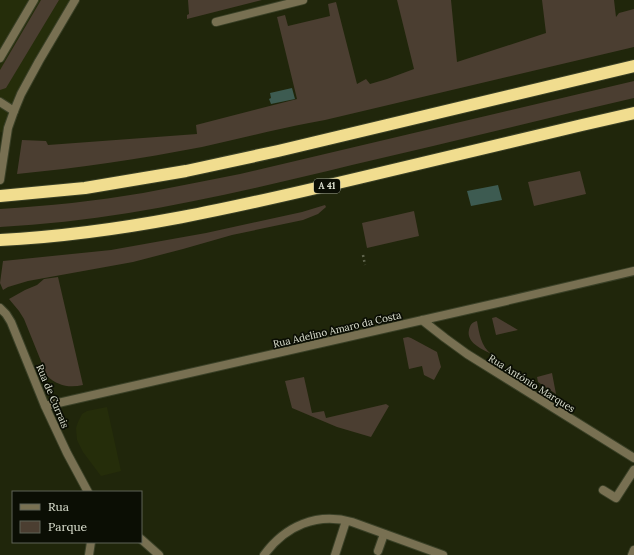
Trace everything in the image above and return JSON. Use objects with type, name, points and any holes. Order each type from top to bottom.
[{"type":"highway","points":[[0,196],[85,188],[193,169],[286,149],[634,66]]},
{"type":"highway","name":"A 41","points":[[0,240],[109,230],[223,209],[310,190],[634,113]]},
{"type":"street","points":[[0,58],[34,0]]},
{"type":"street","points":[[0,180],[8,128],[21,94],[75,0]]},
{"type":"street","points":[[216,22],[303,0]]},
{"type":"street","points":[[0,102],[14,111]]},
{"type":"street","name":"Rua Adelino Amaro da Costa","points":[[45,406],[634,271]]},
{"type":"street","name":"Rua de Currais","points":[[0,308],[11,322],[45,406],[67,453],[87,491]]},
{"type":"street","name":"Rua António Marques","points":[[422,320],[467,354],[634,458]]},
{"type":"street","points":[[603,490],[616,498],[634,470]]},
{"type":"street","points":[[264,555],[278,538],[297,526],[309,522],[331,519],[346,521],[443,555]]},
{"type":"street","points":[[335,555],[346,521]]},
{"type":"street","points":[[378,551],[384,534]]},
{"type":"street","points":[[142,540],[159,555]]},
{"type":"street","points":[[89,555],[91,543]]},
{"type":"street","points":[[632,555],[634,550]]},
{"type":"path","points":[[363,255],[366,265]]},
{"type":"shaded area","points":[[0,0],[73,0],[6,132],[0,132]]},
{"type":"shaded area","points":[[107,407],[121,471],[101,476],[83,452],[77,440],[76,428],[82,414],[87,411]]},
{"type":"green space","points":[[41,0],[59,0],[6,88],[0,90],[0,70]]},
{"type":"green space","points":[[188,0],[262,0],[187,19],[187,15],[189,14]]},
{"type":"green space","points":[[397,0],[451,0],[457,62],[546,33],[542,0],[614,0],[616,17],[619,13],[634,9],[634,47],[325,120],[202,147],[110,163],[17,174],[22,140],[46,141],[48,145],[197,134],[196,125],[297,99],[277,17],[285,15],[288,26],[330,16],[328,4],[336,2],[357,84],[366,79],[370,84],[414,69]]},
{"type":"green space","points":[[634,81],[634,98],[265,186],[178,204],[89,219],[0,227],[0,209],[54,205],[143,193],[240,174]]},
{"type":"green space","points":[[580,171],[586,194],[534,206],[528,182]]},
{"type":"green space","points":[[325,205],[326,207],[318,214],[303,220],[232,235],[133,262],[28,281],[3,290],[0,283],[3,261],[111,250],[206,233],[302,212]]},
{"type":"green space","points":[[414,211],[419,236],[367,248],[362,223]]},
{"type":"green space","points":[[58,277],[83,385],[73,386],[60,384],[47,376],[24,319],[9,299],[37,285],[44,279]]},
{"type":"green space","points":[[496,317],[518,330],[496,335],[492,318]]},
{"type":"green space","points":[[477,321],[483,343],[491,354],[479,348],[470,339],[470,327]]},
{"type":"green space","points":[[408,337],[437,352],[441,367],[434,380],[424,375],[422,366],[409,369],[403,338]]},
{"type":"green space","points":[[552,373],[556,394],[538,382],[537,377]]},
{"type":"green space","points":[[304,377],[312,413],[324,411],[326,418],[386,404],[389,406],[371,437],[337,427],[292,408],[285,381]]},
{"type":"water","points":[[292,88],[295,99],[271,104],[269,99],[271,98],[270,93]]},
{"type":"water","points":[[498,185],[502,200],[471,206],[467,191]]}]
